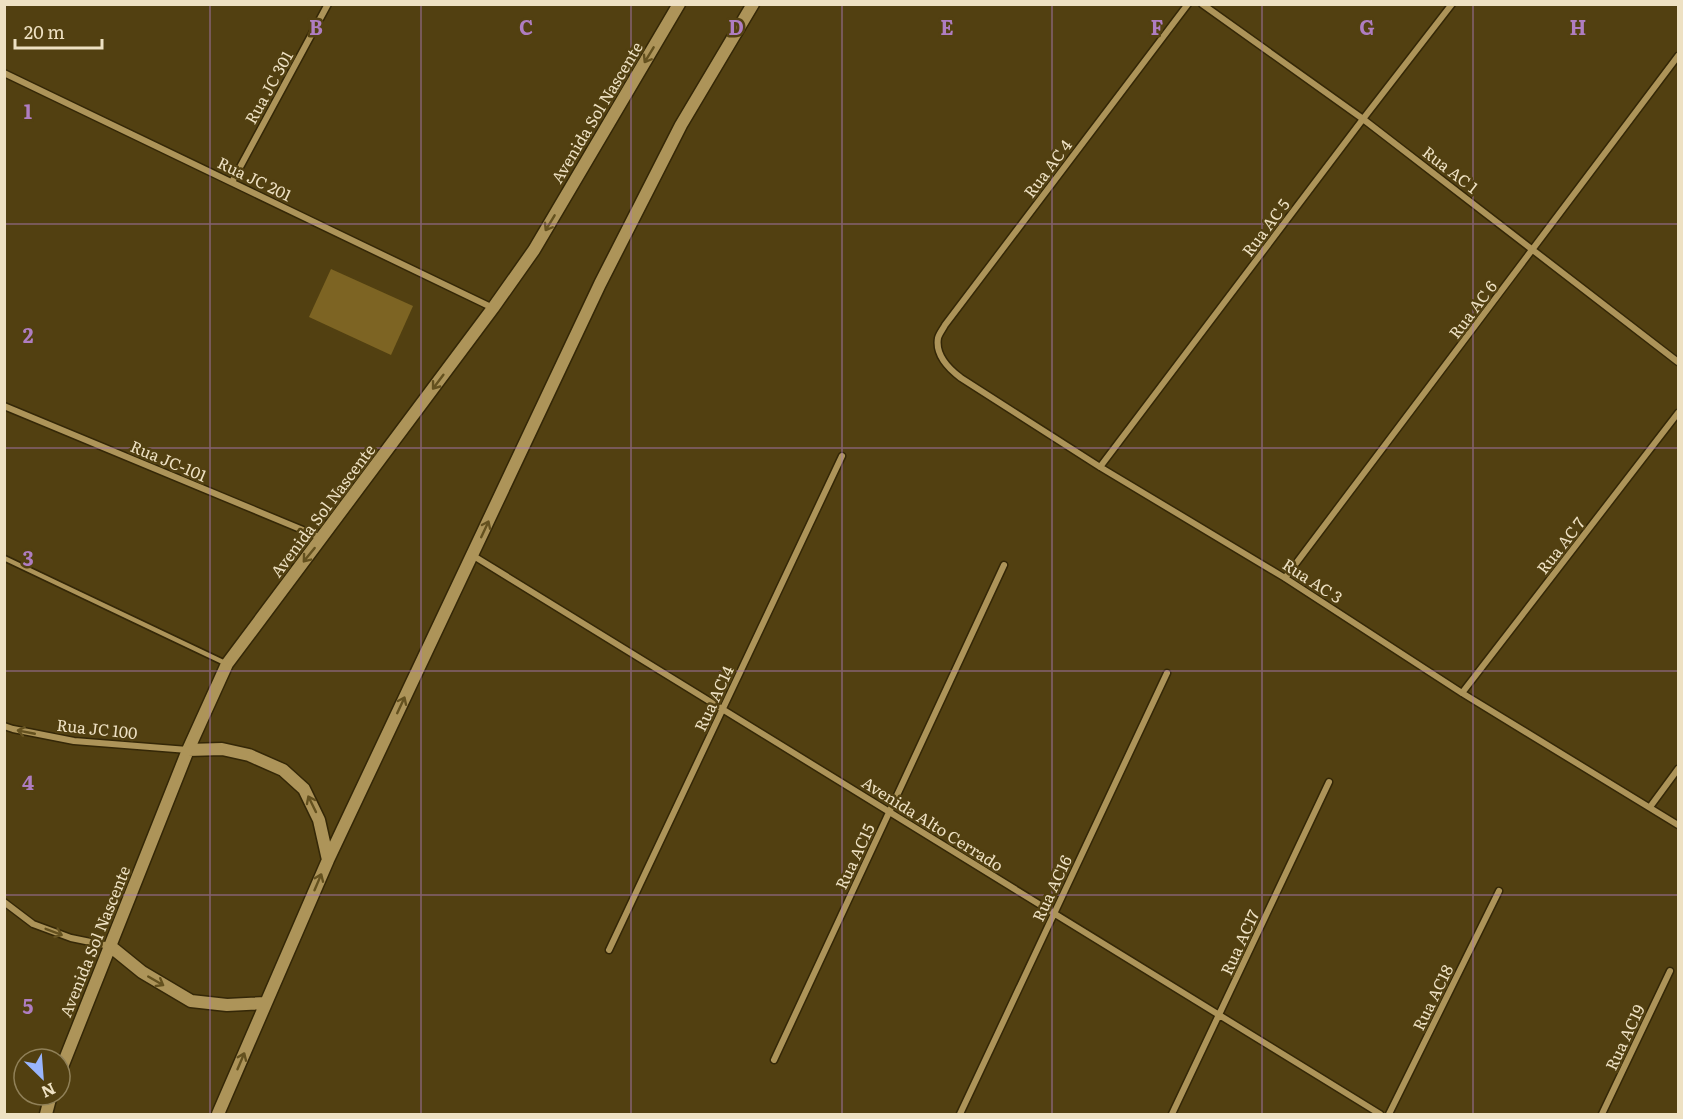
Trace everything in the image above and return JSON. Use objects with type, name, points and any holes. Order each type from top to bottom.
[{"type":"street","name":"Rua JC 301","points":[[232,182],[328,4]]},
{"type":"street","name":"Avenida Sol Nascente","points":[[70,1047],[188,750],[227,664],[322,539],[534,250],[679,4]]},
{"type":"street","points":[[218,1114],[328,860],[595,295],[681,125],[753,4]]},
{"type":"street","name":"Rua AC 4","points":[[939,352],[938,338],[945,325],[1188,4]]},
{"type":"street","name":"Rua AC 1","points":[[1202,4],[1363,119],[1678,362]]},
{"type":"street","name":"Rua AC 5","points":[[1100,467],[1452,4]]},
{"type":"street","name":"Rua AC 6","points":[[1285,578],[1678,56]]},
{"type":"street","name":"Rua JC 201","points":[[4,73],[493,308]]},
{"type":"street","name":"Rua AC 3","points":[[939,352],[947,367],[961,378],[1100,467],[1285,578],[1462,693],[1678,825]]},
{"type":"street","name":"Rua JC-101","points":[[4,406],[322,539]]},
{"type":"street","name":"Rua AC 7","points":[[1462,693],[1678,413]]},
{"type":"street","name":"Rua AC14","points":[[609,950],[842,456]]},
{"type":"street","name":"Avenida Alto Cerrado","points":[[472,555],[1380,1114]]},
{"type":"street","name":"Rua AC15","points":[[774,1060],[1004,565]]},
{"type":"street","name":"Rua AC16","points":[[960,1114],[1167,673]]},
{"type":"street","name":"Rua JC 100","points":[[4,726],[74,741],[188,750]]},
{"type":"street","points":[[188,750],[222,749],[249,755],[283,770],[304,789],[319,820],[328,860]]},
{"type":"street","points":[[1650,807],[1678,769]]},
{"type":"street","name":"Rua AC17","points":[[1172,1114],[1329,782]]},
{"type":"street","name":"Rua AC18","points":[[1389,1114],[1499,891]]},
{"type":"street","points":[[4,902],[33,924],[72,938],[110,946],[142,972],[191,1001],[227,1005],[266,1003]]},
{"type":"street","name":"Rua AC19","points":[[1602,1114],[1670,970]]},
{"type":"lane","points":[[4,558],[227,664]]},
{"type":"building","points":[[331,269],[413,306],[391,355],[309,317]]}]
